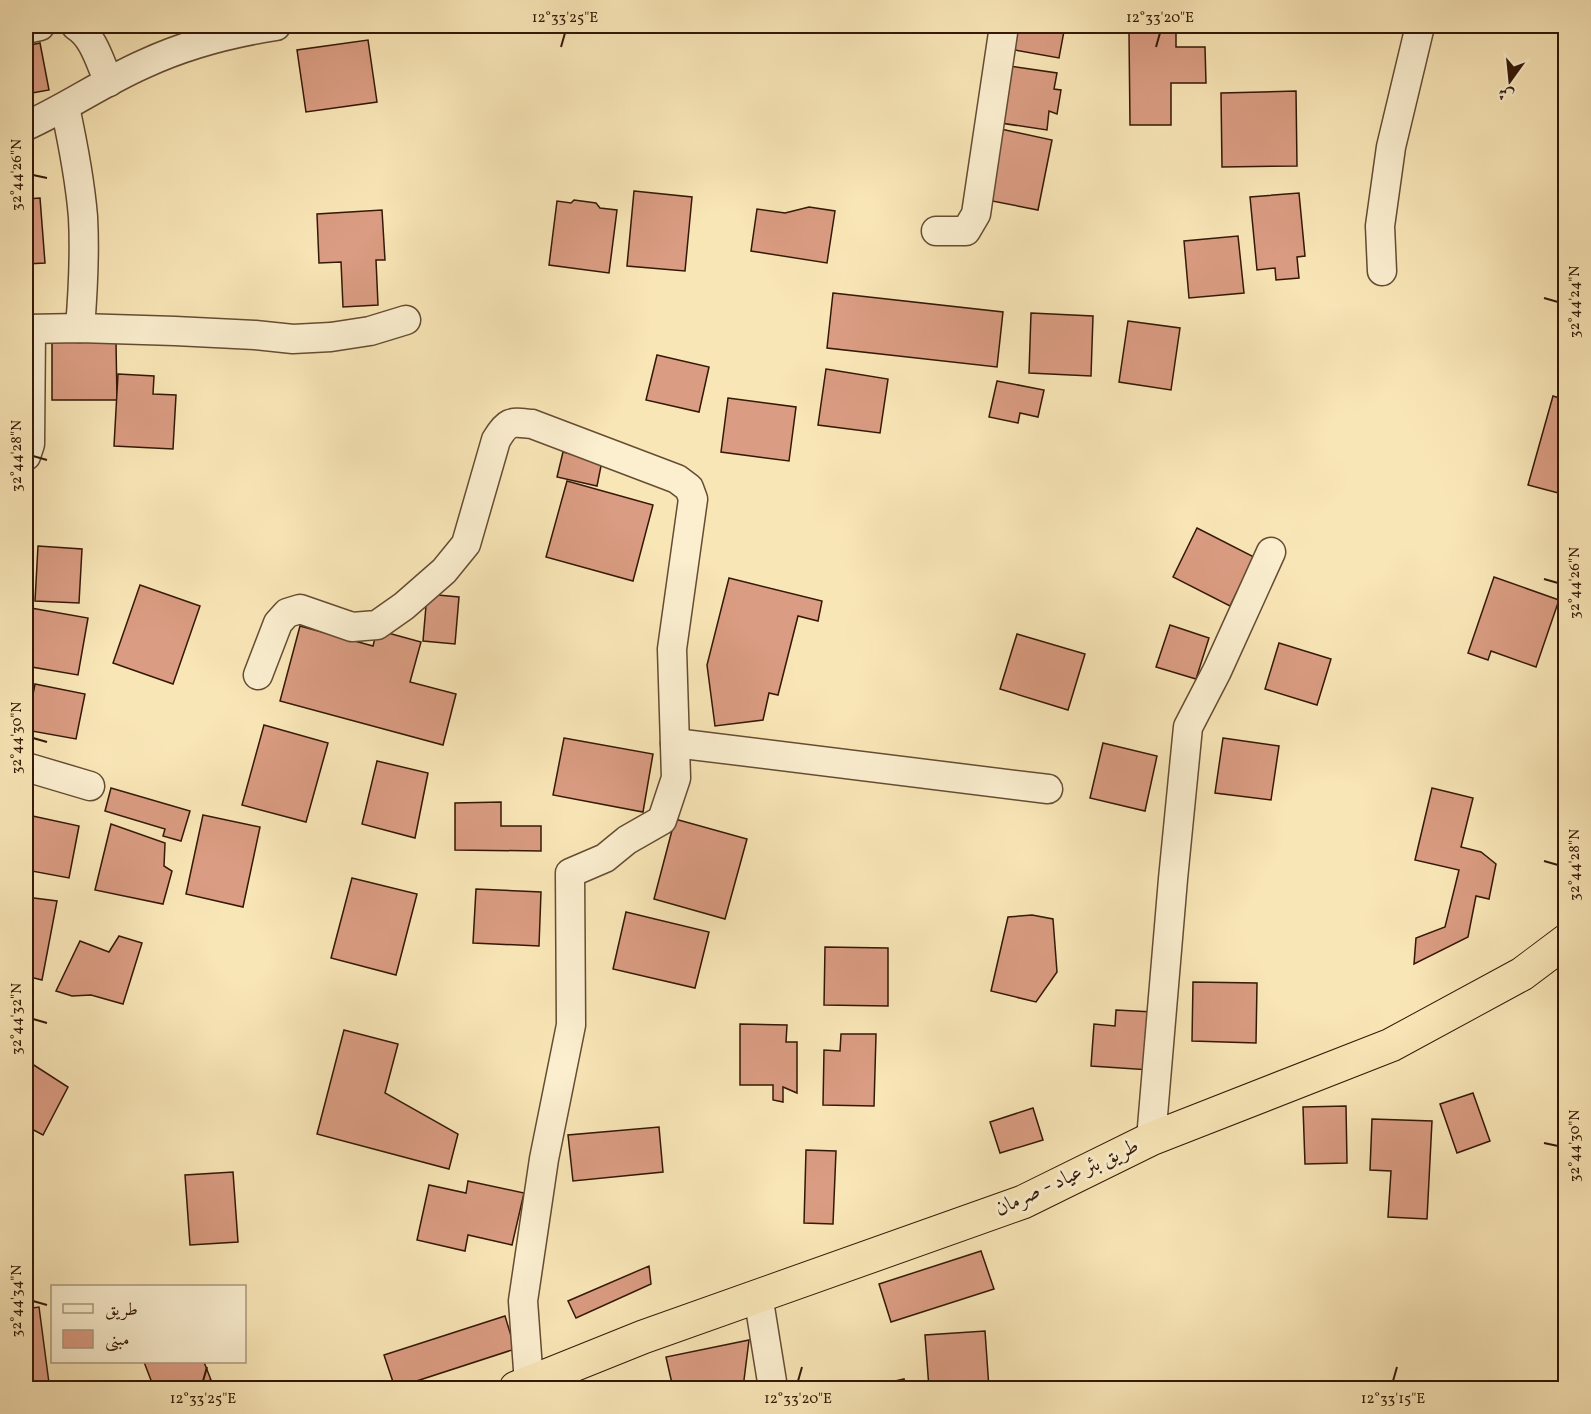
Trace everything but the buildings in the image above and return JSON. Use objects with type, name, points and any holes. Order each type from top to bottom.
[{"type":"highway","name":"طريق بئر عياد - صرمان","points":[[522,1386],[643,1337],[1023,1202],[1152,1138],[1391,1045],[1522,974],[1566,941]]},
{"type":"street","points":[[26,29],[40,26]]},
{"type":"street","points":[[76,26],[90,39],[109,82]]},
{"type":"street","points":[[26,126],[142,64],[185,46],[231,33],[276,26]]},
{"type":"street","points":[[936,231],[966,231],[975,214],[1004,26]]},
{"type":"street","points":[[1382,271],[1380,225],[1391,147],[1420,26]]},
{"type":"street","points":[[65,107],[76,162],[83,216],[84,273],[80,328]]},
{"type":"street","points":[[26,456],[30,444],[28,329],[80,328],[255,334],[293,339],[332,337],[370,331],[406,320]]},
{"type":"street","points":[[258,675],[278,623],[287,613],[300,609],[351,627],[377,625],[404,606],[444,571],[466,544],[496,440],[504,427],[512,422],[532,424],[677,479],[689,488],[693,499],[672,649],[676,778],[662,820],[627,840],[605,858],[570,873],[571,1025],[544,1159],[523,1301],[522,1386]]},
{"type":"street","points":[[1152,1138],[1188,727],[1217,672],[1271,552]]},
{"type":"street","points":[[675,743],[1048,789]]},
{"type":"street","points":[[26,767],[90,786]]},
{"type":"street","points":[[758,1295],[772,1389]]}]
